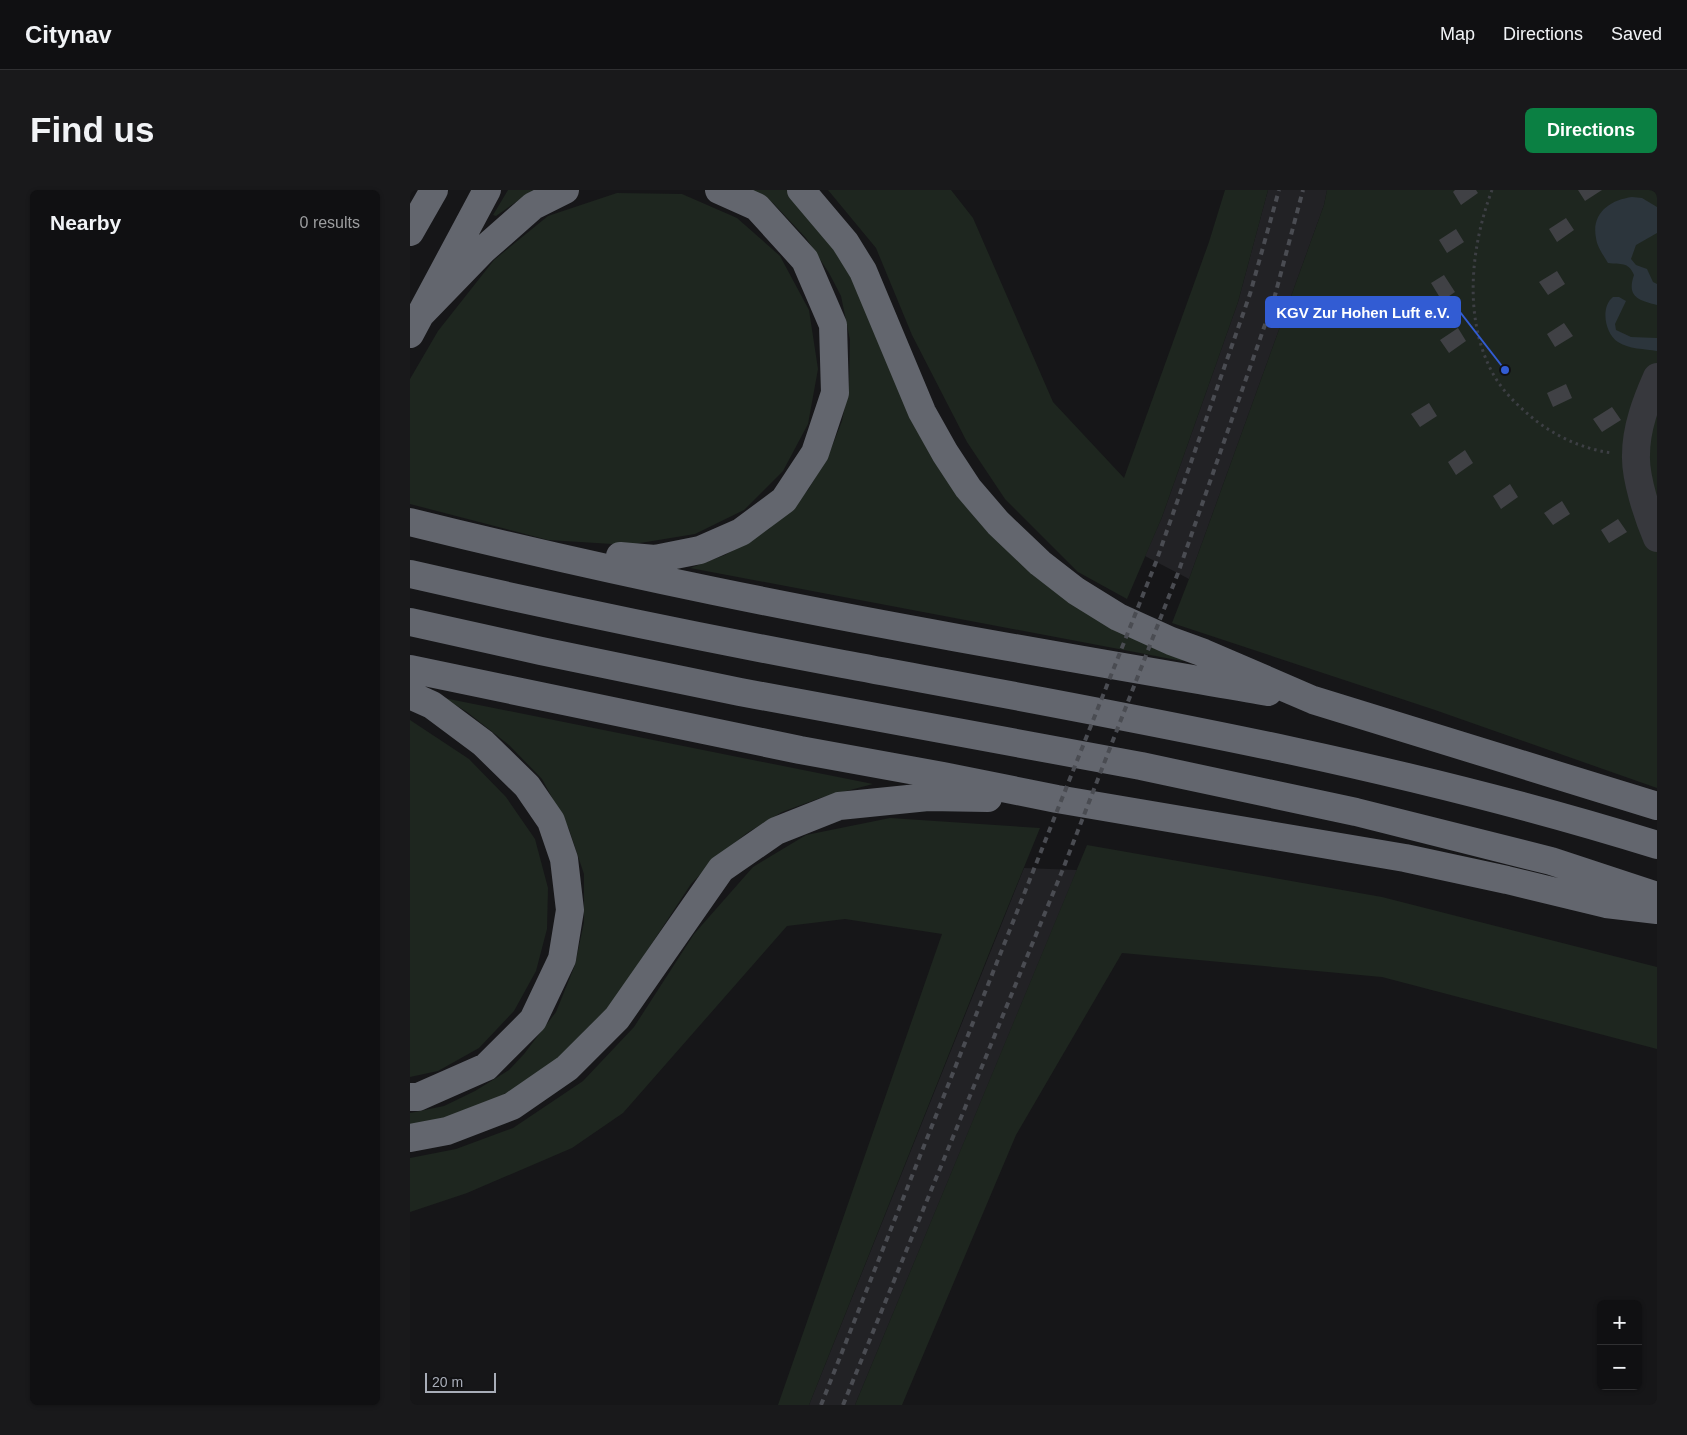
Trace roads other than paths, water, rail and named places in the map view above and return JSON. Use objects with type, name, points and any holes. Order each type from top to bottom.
[{"type":"highway","points":[[410,232],[434,190]]},
{"type":"highway","points":[[415,325],[488,190]]},
{"type":"highway","points":[[415,325],[483,250],[533,206],[565,190]]},
{"type":"highway","points":[[516,548],[655,559],[700,550],[741,532],[784,500],[816,453],[835,393],[833,325],[806,260],[757,207],[719,190]]},
{"type":"highway","points":[[802,190],[845,242],[863,271],[922,412],[959,474],[998,523],[1040,563],[1076,591],[1118,617],[1171,642],[1204,653],[1314,700],[1657,806]]},
{"type":"highway","points":[[410,522],[516,548],[744,597],[1056,656],[1314,700]]},
{"type":"highway","points":[[410,574],[636,624],[1030,698],[1286,749],[1528,806],[1657,845]]},
{"type":"highway","points":[[410,622],[740,692],[1131,764],[1356,812],[1551,861],[1657,896]]},
{"type":"highway","points":[[410,670],[800,750],[1057,799],[1405,858],[1606,904],[1657,910]]},
{"type":"highway","points":[[410,695],[432,705],[483,743],[527,786],[551,821],[564,859],[570,910],[562,959],[533,1020],[486,1066],[418,1097],[410,1098]]},
{"type":"highway","points":[[410,1138],[447,1131],[512,1106],[567,1068],[617,1018],[721,869],[776,831],[839,806],[928,796],[1057,799]]},
{"type":"lane","points":[[1656,378],[1639,423],[1636,457],[1642,495],[1657,538]]},
{"type":"railway","points":[[821,1405],[1156,562],[1250,294],[1279,190]]},
{"type":"railway","points":[[843,1405],[1063,869],[1178,573],[1274,299],[1303,190]]},
{"type":"place","name":"KGV Zur Hohen Luft e.V.","points":[[1505,370]]}]
